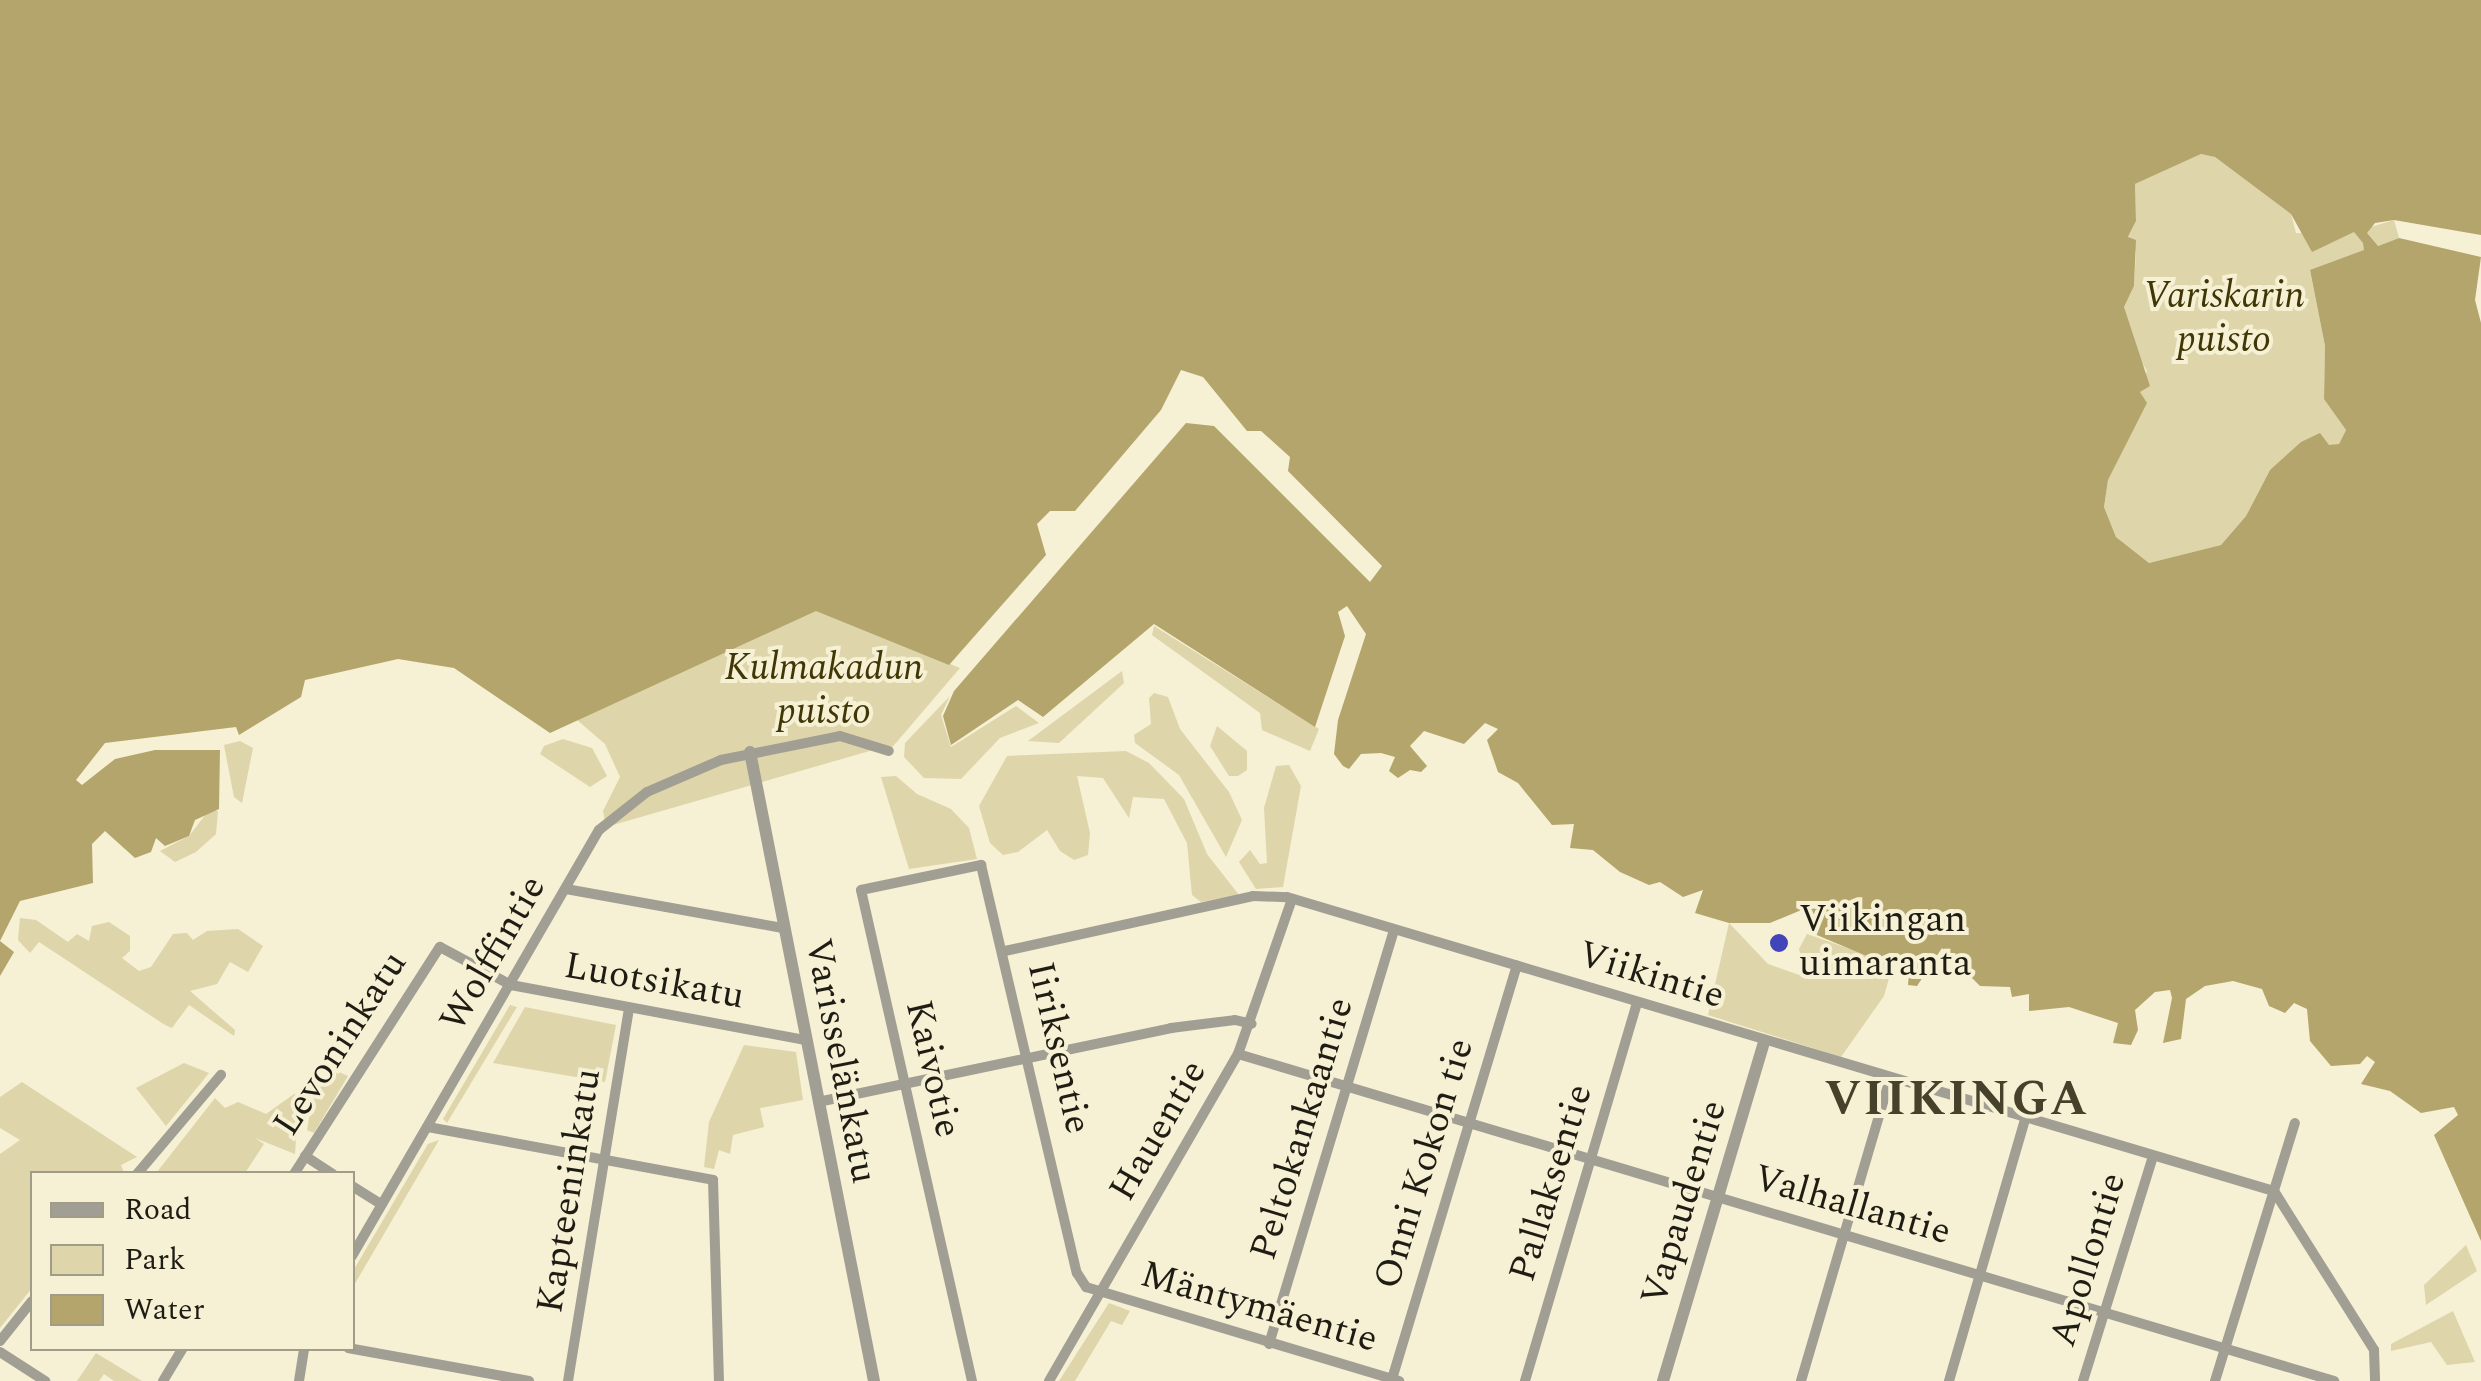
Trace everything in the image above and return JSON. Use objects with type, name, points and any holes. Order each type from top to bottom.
[{"type":"street","name":"Wolffintie","points":[[355,1251],[599,830],[647,792],[750,752],[840,736],[889,751]]},
{"type":"street","name":"Varisselänkatu","points":[[750,752],[874,1381]]},
{"type":"street","name":"Iiriksentie","points":[[981,865],[1005,951],[1077,1273],[1101,1292]]},
{"type":"street","name":"Kaivotie","points":[[972,1381],[861,890],[981,865]]},
{"type":"street","points":[[566,889],[783,928]]},
{"type":"street","name":"Viikintie","points":[[1005,951],[1254,896],[1292,899],[1764,1043],[2274,1192]]},
{"type":"street","name":"Hauentie","points":[[1050,1381],[1238,1054],[1252,1024],[1292,899]]},
{"type":"street","name":"Peltokankaantie","points":[[1269,1344],[1394,931]]},
{"type":"street","name":"Luotsikatu","points":[[440,946],[511,985],[806,1040]]},
{"type":"street","name":"Levoninkatu","points":[[296,1171],[440,946]]},
{"type":"street","name":"Onni Kokon tie","points":[[1396,1380],[1517,966]]},
{"type":"street","name":"Pallaksentie","points":[[1525,1381],[1637,1002]]},
{"type":"street","name":"Kapteeninkatu","points":[[568,1381],[629,1010]]},
{"type":"street","points":[[818,1102],[1030,1062],[1171,1028],[1235,1020],[1252,1024]]},
{"type":"street","name":"Vapaudentie","points":[[1663,1381],[1764,1043]]},
{"type":"street","name":"Valhallantie","points":[[1238,1054],[2334,1381]]},
{"type":"street","points":[[139,1171],[221,1075]]},
{"type":"street","points":[[1801,1381],[1890,1078]]},
{"type":"street","points":[[1949,1381],[2026,1120]]},
{"type":"street","points":[[2215,1381],[2295,1123]]},
{"type":"street","points":[[428,1127],[713,1180],[719,1381]]},
{"type":"street","points":[[305,1156],[328,1171]]},
{"type":"street","name":"Apollontie","points":[[2083,1381],[2153,1156]]},
{"type":"street","points":[[355,1188],[381,1204]]},
{"type":"street","points":[[2274,1192],[2374,1350],[2375,1381]]},
{"type":"street","name":"Mäntymäentie","points":[[1101,1292],[1396,1380]]},
{"type":"street","points":[[0,1341],[30,1304]]},
{"type":"street","points":[[355,1349],[529,1381]]},
{"type":"street","points":[[163,1381],[181,1351]]},
{"type":"street","points":[[298,1381],[303,1351]]},
{"type":"street","points":[[0,1352],[46,1381]]},
{"type":"green space","name":"Variskarin puisto","points":[[2201,154],[2215,157],[2291,214],[2296,233],[2344,235],[2394,220],[2399,238],[2310,271],[2325,346],[2324,398],[2346,430],[2339,444],[2270,470],[2246,516],[2221,545],[2149,563],[2116,537],[2104,507],[2108,480],[2146,404],[2140,392],[2147,371],[2130,342],[2124,307],[2134,286],[2136,252],[2128,238],[2136,221],[2135,184]]},
{"type":"green space","name":"Kulmakadun puisto","points":[[816,610],[960,668],[889,751],[880,748],[606,827],[603,811],[620,777],[605,744],[576,719]]},
{"type":"green space","points":[[1154,626],[1319,729],[1310,751],[1262,730],[1260,713],[1152,635]]},
{"type":"green space","points":[[1122,671],[1124,683],[1059,743],[1028,741]]},
{"type":"green space","points":[[1154,693],[1168,697],[1180,729],[1229,792],[1242,820],[1226,857],[1179,775],[1135,743],[1134,735],[1151,724],[1149,698]]},
{"type":"green space","points":[[950,696],[941,715],[951,747],[1016,706],[1039,723],[1000,738],[961,779],[924,778],[904,757],[905,743]]},
{"type":"green space","points":[[1217,726],[1247,751],[1247,770],[1238,776],[1229,776],[1210,746]]},
{"type":"green space","points":[[563,739],[592,748],[607,776],[590,787],[540,754],[544,746]]},
{"type":"green space","points":[[240,741],[253,748],[242,803],[234,797],[224,745]]},
{"type":"green space","points":[[1126,751],[1149,763],[1184,799],[1207,854],[1239,895],[1201,902],[1192,895],[1187,843],[1164,799],[1133,797],[1129,818],[1103,778],[1077,776],[1090,833],[1088,855],[1074,860],[1060,851],[1047,830],[1018,852],[1003,855],[990,843],[979,806],[1007,756]]},
{"type":"green space","points":[[1289,765],[1301,786],[1283,887],[1256,889],[1239,862],[1250,850],[1260,864],[1267,863],[1264,808],[1276,766]]},
{"type":"green space","points":[[896,776],[917,794],[951,809],[969,828],[977,859],[909,869],[881,777]]},
{"type":"green space","points":[[209,810],[218,811],[216,834],[196,852],[175,862],[160,851],[189,836]]},
{"type":"green space","points":[[20,918],[36,920],[68,942],[77,934],[89,941],[92,926],[109,922],[130,936],[130,951],[122,958],[139,971],[151,967],[173,934],[187,933],[193,940],[207,931],[238,929],[263,946],[248,972],[230,962],[217,984],[190,991],[235,1030],[234,1036],[189,1005],[172,1028],[39,942],[30,953],[18,940]]},
{"type":"green space","points":[[1729,923],[1768,964],[1805,977],[1799,949],[1807,934],[1893,964],[1884,996],[1841,1057],[1708,1015]]},
{"type":"green space","points":[[510,1005],[517,1007],[447,1123],[443,1119]]},
{"type":"green space","points":[[525,1007],[616,1025],[605,1082],[493,1063]]},
{"type":"green space","points":[[744,1045],[796,1052],[803,1100],[760,1108],[764,1127],[733,1135],[730,1154],[719,1150],[714,1169],[704,1167],[709,1122]]},
{"type":"green space","points":[[184,1063],[209,1073],[166,1126],[136,1088]]},
{"type":"green space","points":[[332,1069],[348,1076],[314,1133],[307,1130],[312,1100]]},
{"type":"green space","points":[[22,1082],[137,1157],[121,1165],[123,1171],[30,1171],[30,1290],[0,1328],[0,1154],[20,1140],[0,1128],[0,1097]]},
{"type":"green space","points":[[294,1094],[306,1094],[298,1109],[295,1154],[255,1138],[264,1144],[246,1171],[158,1171],[215,1098],[225,1108],[238,1102],[266,1114]]},
{"type":"green space","points":[[439,1140],[355,1284],[355,1268],[428,1144]]},
{"type":"green space","points":[[2466,1245],[2477,1271],[2426,1305],[2424,1285]]},
{"type":"green space","points":[[1109,1303],[1130,1311],[1122,1325],[1111,1321],[1075,1381],[1059,1381]]},
{"type":"green space","points":[[2453,1311],[2475,1362],[2447,1365],[2431,1342],[2391,1351],[2391,1344]]},
{"type":"green space","points":[[96,1353],[142,1381],[114,1381],[104,1374],[99,1381],[77,1381]]},
{"type":"water","points":[[0,0],[2481,0],[2481,235],[2394,220],[2375,223],[2367,233],[2378,246],[2399,238],[2481,257],[2475,300],[2481,323],[2481,1241],[2434,1135],[2458,1115],[2454,1107],[2421,1113],[2390,1091],[2361,1084],[2375,1062],[2367,1056],[2360,1064],[2331,1066],[2310,1041],[2307,1009],[2294,1003],[2285,1013],[2269,1006],[2262,989],[2233,981],[2205,986],[2186,999],[2181,1039],[2163,1043],[2172,998],[2170,990],[2155,992],[2135,1010],[2138,1030],[2131,1045],[2113,1043],[2118,1023],[2069,1007],[2029,1011],[2029,994],[2012,997],[2010,987],[1980,986],[1942,948],[1917,986],[1908,985],[1910,961],[1869,957],[1812,933],[1811,906],[1770,923],[1729,923],[1695,913],[1703,890],[1683,897],[1660,882],[1649,885],[1620,872],[1593,850],[1570,848],[1574,824],[1552,825],[1518,783],[1498,772],[1487,740],[1498,729],[1485,723],[1464,744],[1424,731],[1410,746],[1427,766],[1421,772],[1410,770],[1398,778],[1389,771],[1395,757],[1381,753],[1361,754],[1349,769],[1343,766],[1334,754],[1338,720],[1366,634],[1347,606],[1338,612],[1345,636],[1315,727],[1154,624],[1043,717],[1018,700],[951,745],[943,716],[954,691],[1186,423],[1214,426],[1370,582],[1382,566],[1288,471],[1290,457],[1261,431],[1247,431],[1203,377],[1181,370],[1161,410],[1075,511],[1050,511],[1037,524],[1046,555],[949,665],[816,611],[550,733],[454,668],[398,659],[305,680],[301,697],[239,735],[236,727],[105,743],[76,780],[82,785],[115,759],[155,750],[220,750],[219,809],[195,820],[189,836],[165,846],[156,838],[151,852],[135,858],[105,831],[92,844],[93,883],[20,901],[0,941]],"holes":[[[2201,154],[2215,157],[2291,214],[2312,252],[2354,232],[2363,243],[2364,250],[2310,270],[2325,346],[2324,399],[2346,430],[2339,444],[2329,445],[2320,433],[2301,442],[2270,470],[2246,516],[2221,545],[2149,563],[2116,537],[2104,507],[2108,480],[2147,403],[2140,392],[2150,386],[2124,307],[2134,286],[2136,240],[2128,237],[2136,221],[2135,184]]]},
{"type":"water","points":[[0,941],[14,952],[0,976]]},
{"type":"place","name":"Viikingan uimaranta","points":[[1779,943]]},
{"type":"district","name":"VIIKINGA","points":[[1957,1100]]}]
